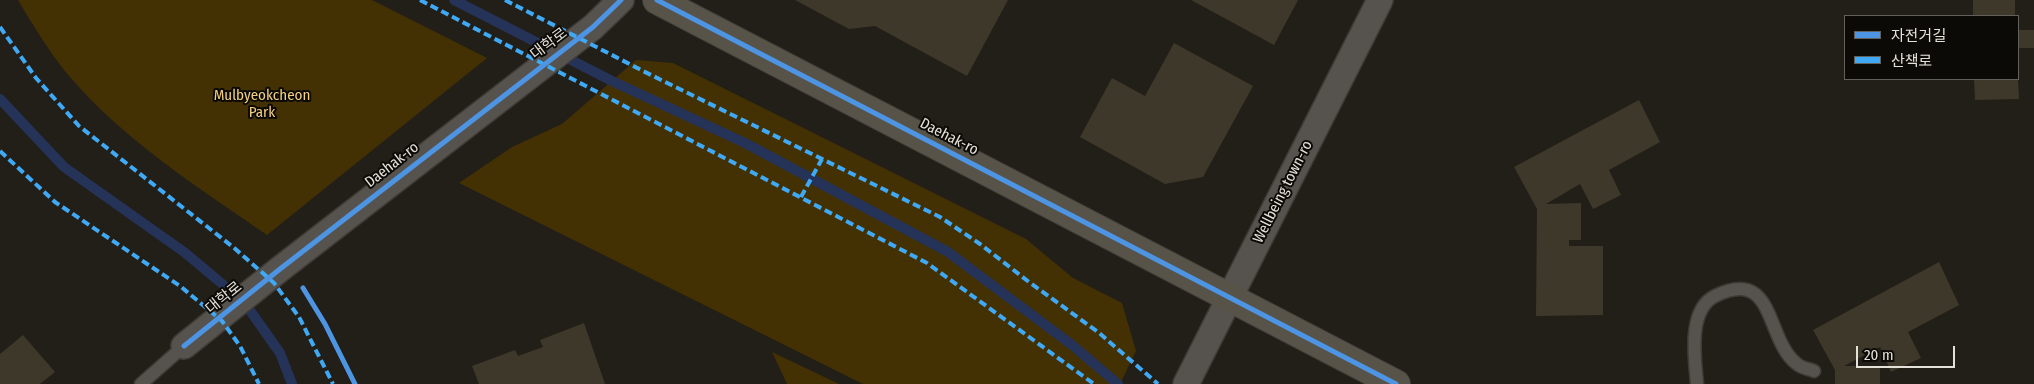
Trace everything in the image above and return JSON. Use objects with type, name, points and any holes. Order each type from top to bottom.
[{"type":"street","name":"대학로","points":[[520,82],[592,27],[622,0]]},
{"type":"street","name":"Daehak-ro","points":[[657,0],[1396,384]]},
{"type":"street","name":"Wellbeing town-ro","points":[[1186,384],[1380,0]]},
{"type":"street","name":"Daehak-ro","points":[[280,269],[520,82]]},
{"type":"street","name":"대학로","points":[[184,346],[280,269]]},
{"type":"lane","points":[[1697,384],[1694,342],[1697,316],[1712,297],[1732,289],[1749,290],[1765,304],[1783,346],[1797,364],[1814,371]]},
{"type":"lane","points":[[141,384],[184,346]]},
{"type":"green space","name":"Mulbyeokcheon Park","points":[[18,0],[372,0],[487,58],[267,235],[186,179],[109,117],[64,70]]},
{"type":"green space","points":[[636,60],[673,63],[1026,239],[1073,278],[1122,303],[1136,351],[1120,384],[863,384],[459,183],[512,147],[562,124]]},
{"type":"green space","points":[[772,352],[839,384],[787,384]]},
{"type":"building","points":[[795,0],[1008,0],[967,76],[875,26],[849,29]]},
{"type":"building","points":[[1191,0],[1298,0],[1274,45]]},
{"type":"building","points":[[1973,0],[2015,0],[2015,15],[1973,15]]},
{"type":"building","points":[[2019,30],[2034,30],[2034,48],[2019,48]]},
{"type":"building","points":[[1174,43],[1253,86],[1203,177],[1165,184],[1080,137],[1112,78],[1145,96]]},
{"type":"building","points":[[1974,80],[2018,80],[2019,99],[1975,100]]},
{"type":"building","points":[[1639,100],[1660,142],[1609,170],[1621,195],[1593,209],[1580,184],[1546,204],[1581,203],[1581,240],[1569,240],[1569,246],[1603,246],[1603,315],[1536,316],[1537,209],[1514,167]]},
{"type":"building","points":[[1939,262],[1959,305],[1908,332],[1921,358],[1891,372],[1880,347],[1844,366],[1880,366],[1880,384],[1835,384],[1835,370],[1813,330]]},
{"type":"building","points":[[584,323],[605,384],[479,384],[472,366],[515,350],[518,356],[543,347],[540,340]]},
{"type":"building","points":[[23,335],[55,372],[40,384],[0,384],[0,354]]},
{"type":"waterway","points":[[454,0],[612,81],[747,144],[948,252],[1072,345],[1118,384]]},
{"type":"waterway","points":[[0,99],[64,167],[184,252],[244,302],[280,353],[292,384]]},
{"type":"marked path","points":[[420,0],[927,263],[1094,384]]},
{"type":"marked path","points":[[505,0],[643,71],[940,217],[980,244],[1098,332],[1158,384]]},
{"type":"marked path","points":[[0,27],[36,78],[79,126],[233,247],[274,283],[299,317],[333,384]]},
{"type":"marked path","points":[[0,151],[55,202],[180,286],[222,321],[240,346],[259,384]]},
{"type":"marked path","points":[[801,197],[822,159]]},
{"type":"cycle path","points":[[184,346],[280,269],[593,27],[621,0]]},
{"type":"cycle path","points":[[657,0],[1396,384]]},
{"type":"cycle path","points":[[303,288],[325,324],[355,384]]}]
